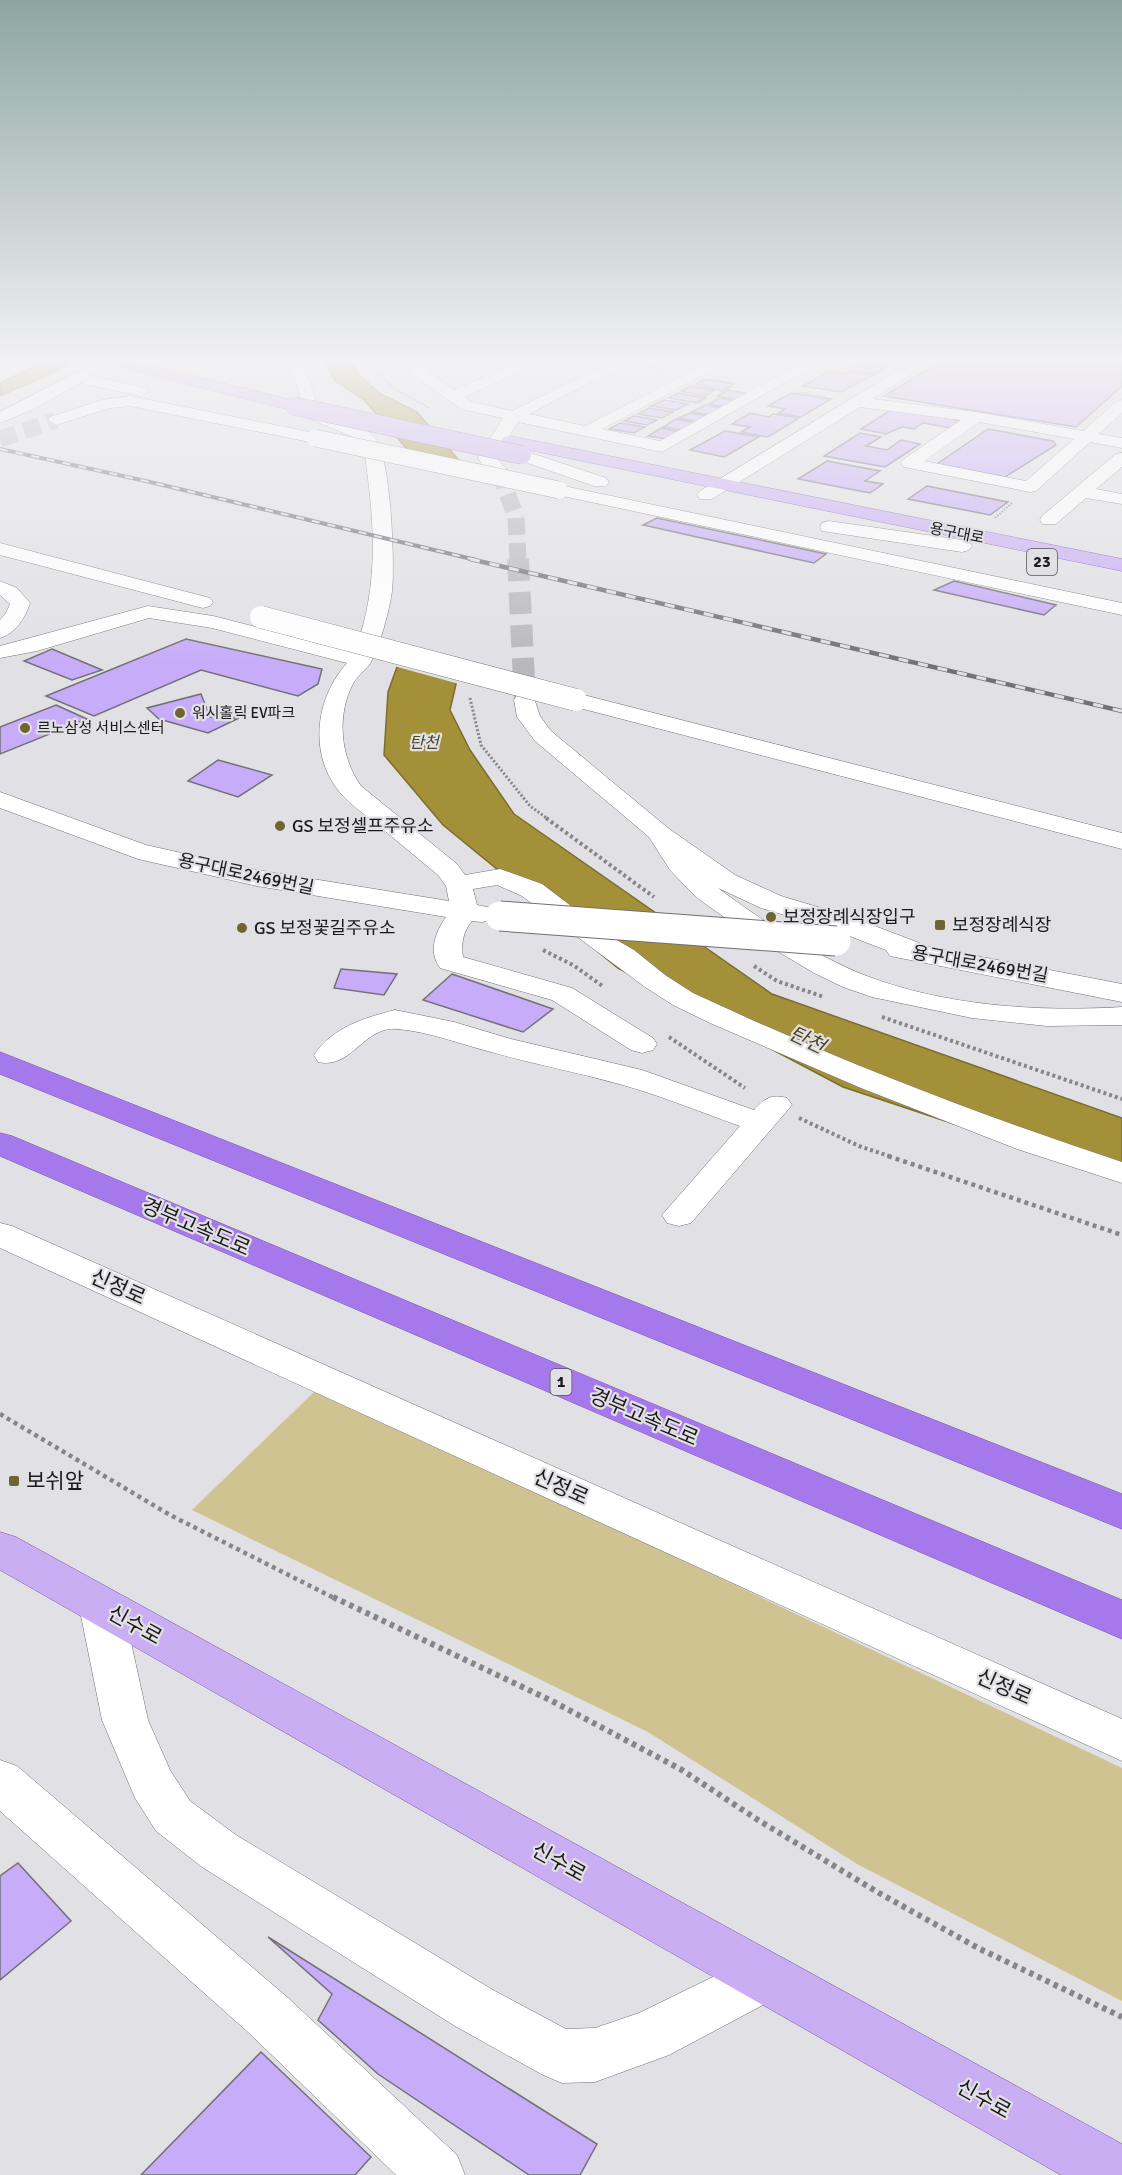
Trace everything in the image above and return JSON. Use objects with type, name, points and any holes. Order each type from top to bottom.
[{"type":"highway","points":[[0,1062],[1122,1512]]},
{"type":"highway","name":"경부고속도로","points":[[0,1143],[1122,1620]]},
{"type":"main road","name":"용구대로","points":[[584,462],[962,546],[1122,578]]},
{"type":"main road","name":"용구대로","points":[[714,490],[1122,565]]},
{"type":"main road","name":"신수로","points":[[0,1550],[1119,2175]]},
{"type":"street","points":[[375,462],[381,498],[382,591],[370,638],[361,660],[345,678],[334,701],[331,723],[333,751],[340,774],[352,791],[448,870],[461,898]]},
{"type":"street","points":[[430,462],[1122,609]]},
{"type":"street","points":[[491,462],[499,471]]},
{"type":"street","points":[[553,462],[602,482],[809,525],[962,546]]},
{"type":"street","points":[[714,490],[758,462]]},
{"type":"street","points":[[911,462],[1030,487],[1057,462]]},
{"type":"street","points":[[1048,520],[1117,462]]},
{"type":"street","points":[[1082,492],[1122,499]]},
{"type":"street","points":[[0,549],[1122,841]]},
{"type":"street","points":[[0,587],[10,592],[20,603],[16,615],[0,632]]},
{"type":"street","points":[[0,652],[148,612],[213,622],[361,660]]},
{"type":"street","points":[[525,700],[532,725],[543,736],[660,833],[705,867],[747,892],[920,953]]},
{"type":"street","name":"용구대로2469번길","points":[[0,799],[138,851],[268,880],[369,898],[461,898],[500,916],[836,940],[920,953],[1122,993]]},
{"type":"street","points":[[660,833],[672,855],[705,892],[744,920],[845,977],[900,995],[996,1015],[1067,1018],[1122,1016]]},
{"type":"street","points":[[642,1044],[562,994],[450,962],[447,949],[449,931],[461,898],[495,877],[509,880],[532,890],[603,944],[624,956],[655,981],[683,999],[861,1076],[1029,1142],[1122,1173]]},
{"type":"street","points":[[329,1055],[363,1028],[395,1019],[415,1022],[769,1114],[679,1215]]},
{"type":"street","name":"신정로","points":[[0,1234],[1122,1741]]},
{"type":"street","points":[[101,1606],[125,1720],[152,1783],[173,1816],[219,1851],[474,2008],[562,2055],[595,2055],[650,2036],[764,1977]]},
{"type":"street","points":[[0,1781],[268,2015],[437,2175]]},
{"type":"path","points":[[0,1414],[170,1515],[283,1574],[552,1701],[682,1770],[758,1820],[879,1893],[978,1948],[1122,2017]]},
{"type":"shaded area","points":[[314,1392],[595,1519],[1122,1768],[1122,2001],[857,1864],[648,1732],[192,1510]]},
{"type":"water","name":"탄천","points":[[420,462],[461,462],[484,489],[470,624],[450,710],[470,750],[514,814],[772,994],[1122,1118],[1122,1180],[843,1087],[618,968],[443,825],[384,755],[388,692],[457,500]]},
{"type":"pier","points":[[416,462],[466,463],[487,488],[473,625],[459,684],[394,666],[453,500]]},
{"type":"building","points":[[825,462],[835,462],[880,471],[865,481],[883,484],[870,493],[798,479]]},
{"type":"building","points":[[860,462],[892,462],[885,467]]},
{"type":"building","points":[[939,462],[1028,462],[1005,477],[937,464]]},
{"type":"building","points":[[927,486],[1008,502],[990,515],[908,499]]},
{"type":"building","points":[[657,518],[826,554],[814,563],[643,525]]},
{"type":"building","points":[[954,581],[1056,605],[1044,615],[934,590]]},
{"type":"building","points":[[186,639],[322,669],[318,684],[298,696],[201,670],[94,716],[46,696]]},
{"type":"building","points":[[52,649],[102,670],[72,680],[24,661]]},
{"type":"building","name":"워시홀릭 EV파크","points":[[201,694],[210,717],[239,718],[208,733],[159,719],[147,708]]},
{"type":"building","points":[[56,705],[87,719],[0,754],[0,727]]},
{"type":"building","points":[[218,760],[272,775],[238,797],[188,781]]},
{"type":"building","points":[[341,969],[397,974],[384,995],[334,988]]},
{"type":"building","points":[[452,974],[553,1009],[523,1032],[423,1000]]},
{"type":"building","points":[[18,1863],[71,1921],[0,1980],[0,1876]]},
{"type":"building","points":[[268,1937],[597,2144],[580,2175],[529,2175],[378,2074],[318,2020],[332,1994]]},
{"type":"building","points":[[261,2052],[371,2157],[355,2175],[141,2175]]},
{"type":"tunnel","points":[[499,471],[516,517],[518,560]]},
{"type":"tunnel","points":[[518,559],[525,700]]},
{"type":"railway","points":[[61,462],[476,560]]},
{"type":"railway","points":[[470,559],[1122,711]]},
{"type":"place","name":"워시홀릭 EV파크","points":[[180,713]]},
{"type":"place","name":"르노삼성 서비스센터","points":[[25,728]]},
{"type":"place","name":"GS 보정셀프주유소","points":[[280,826]]},
{"type":"place","name":"보정장례식장입구","points":[[771,917]]},
{"type":"place","name":"보정장례식장","points":[[940,925]]},
{"type":"place","name":"GS 보정꽃길주유소","points":[[242,928]]},
{"type":"place","name":"보쉬앞","points":[[14,1481]]}]
